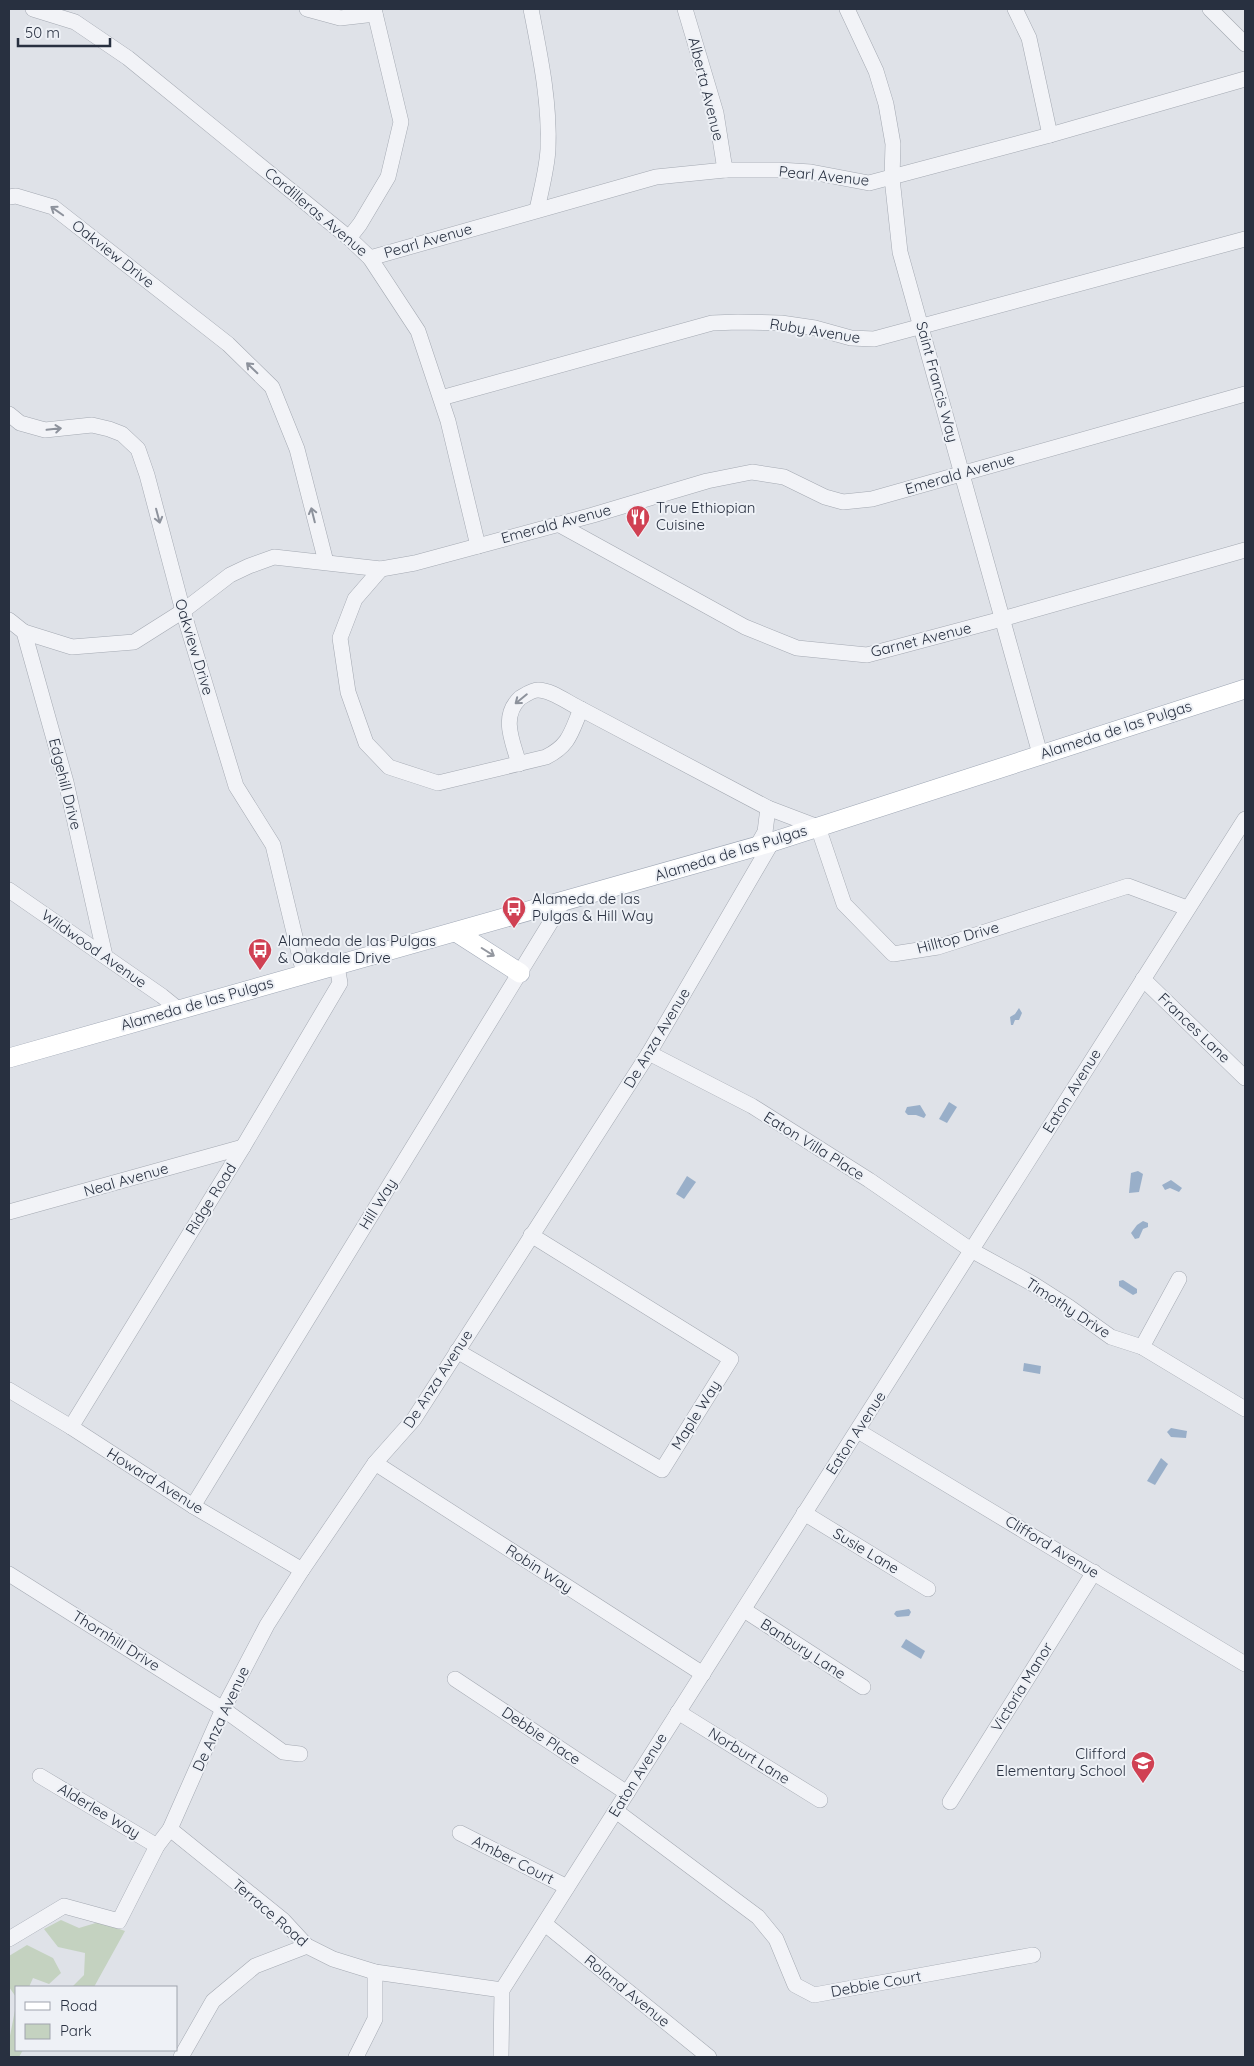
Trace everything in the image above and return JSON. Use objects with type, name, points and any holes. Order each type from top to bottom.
[{"type":"main road","name":"Alameda de las Pulgas","points":[[9,1058],[764,844],[1245,689]]},
{"type":"main road","points":[[456,932],[520,973]]},
{"type":"street","name":"Cordilleras Avenue","points":[[33,9],[75,22],[128,58],[349,238],[370,258],[418,331],[441,398],[478,546]]},
{"type":"street","points":[[307,9],[340,18],[375,12],[401,122],[388,176],[360,224],[349,238]]},
{"type":"street","points":[[532,9],[542,64],[548,150],[537,210]]},
{"type":"street","name":"Alberta Avenue","points":[[685,9],[716,113],[725,170]]},
{"type":"street","name":"Saint Francis Way","points":[[847,9],[876,71],[886,104],[892,144],[892,178],[900,252],[1040,754]]},
{"type":"street","points":[[1016,9],[1029,38],[1050,135]]},
{"type":"street","points":[[1210,9],[1245,44]]},
{"type":"street","name":"Pearl Avenue","points":[[370,258],[656,177],[725,170],[811,172],[870,183],[1050,135],[1245,79]]},
{"type":"street","name":"Oakview Drive","points":[[9,197],[16,196],[53,207],[228,344],[272,387],[297,449],[326,562]]},
{"type":"street","name":"Ruby Avenue","points":[[441,398],[712,323],[781,323],[815,328],[851,338],[874,339],[1245,239]]},
{"type":"street","name":"Emerald Avenue","points":[[24,632],[72,647],[134,642],[183,611],[230,575],[274,557],[381,569],[415,563],[707,481],[752,472],[784,477],[826,497],[843,502],[872,499],[1245,394]]},
{"type":"street","name":"Oakview Drive","points":[[9,414],[20,423],[44,430],[92,425],[109,429],[122,434],[138,449],[147,475],[183,611],[236,786],[273,845],[304,974]]},
{"type":"street","name":"Garnet Avenue","points":[[558,524],[745,627],[797,648],[867,655],[1245,550]]},
{"type":"street","points":[[381,569],[355,599],[340,638],[348,692],[366,743],[389,767],[438,783],[546,757],[560,750],[568,740],[581,709]]},
{"type":"street","points":[[9,620],[24,632]]},
{"type":"street","name":"Edgehill Drive","points":[[24,632],[66,782],[105,956]]},
{"type":"street","points":[[519,764],[508,726],[510,715],[515,703],[524,694],[537,690],[549,693],[581,709],[768,808],[818,827]]},
{"type":"street","points":[[764,844],[768,808]]},
{"type":"street","name":"Eaton Avenue","points":[[502,1990],[1245,819]]},
{"type":"street","name":"Hilltop Drive","points":[[818,827],[844,904],[893,954],[938,947],[1128,886],[1187,908]]},
{"type":"street","name":"De Anza Avenue","points":[[9,1939],[64,1906],[119,1921],[157,1846],[170,1829],[223,1709],[267,1625],[374,1463],[414,1419],[649,1053],[764,844]]},
{"type":"street","name":"Wildwood Avenue","points":[[9,890],[178,1009]]},
{"type":"street","name":"Hill Way","points":[[193,1506],[563,902]]},
{"type":"street","name":"Ridge Road","points":[[71,1428],[243,1147],[340,983],[338,966]]},
{"type":"street","name":"Frances Lane","points":[[1143,979],[1245,1078]]},
{"type":"street","name":"Eaton Villa Place","points":[[649,1053],[752,1106],[869,1180],[971,1250]]},
{"type":"street","name":"Neal Avenue","points":[[9,1212],[243,1147]]},
{"type":"street","name":"Maple Way","points":[[456,1352],[662,1470],[731,1359],[531,1235]]},
{"type":"street","name":"Timothy Drive","points":[[971,1250],[1033,1284],[1111,1337],[1142,1347],[1245,1408]]},
{"type":"street","points":[[1142,1347],[1180,1279]]},
{"type":"street","name":"Howard Avenue","points":[[9,1390],[193,1506],[302,1570]]},
{"type":"street","name":"Clifford Avenue","points":[[858,1431],[1245,1664]]},
{"type":"street","name":"Robin Way","points":[[374,1463],[703,1674]]},
{"type":"street","name":"Susie Lane","points":[[804,1513],[928,1589]]},
{"type":"street","name":"Victoria Manor","points":[[950,1802],[1094,1572]]},
{"type":"street","name":"Thornhill Drive","points":[[9,1574],[223,1709],[283,1752],[300,1754]]},
{"type":"street","name":"Banbury Lane","points":[[744,1610],[863,1687]]},
{"type":"street","name":"Debbie Place","points":[[455,1679],[627,1793]]},
{"type":"street","name":"Norburt Lane","points":[[678,1712],[820,1800]]},
{"type":"street","name":"Alderlee Way","points":[[40,1776],[157,1846]]},
{"type":"street","name":"Debbie Court","points":[[616,1811],[758,1917],[776,1939],[795,1985],[814,1995],[1033,1955]]},
{"type":"street","name":"Terrace Road","points":[[170,1829],[282,1920],[307,1946],[333,1959],[375,1972],[502,1990]]},
{"type":"street","name":"Amber Court","points":[[460,1833],[567,1888]]},
{"type":"street","name":"Roland Avenue","points":[[545,1924],[709,2057]]},
{"type":"street","points":[[181,2057],[213,2000],[255,1966],[307,1946]]},
{"type":"street","points":[[356,2057],[375,2019],[375,1972]]},
{"type":"street","points":[[502,1990],[502,2057]]},
{"type":"green space","points":[[61,1920],[79,1928],[99,1922],[125,1931],[95,1986],[73,1986],[84,1975],[85,1953],[58,1947],[44,1929]]},
{"type":"green space","points":[[27,1945],[53,1958],[61,1973],[49,1984],[33,1978],[29,1986],[15,1986],[15,1996],[9,1987],[9,1956]]},
{"type":"green space","points":[[15,2010],[15,2051],[22,2051],[19,2057],[9,2057],[9,2041]]},
{"type":"water","points":[[1019,1008],[1022,1013],[1019,1020],[1015,1020],[1013,1025],[1011,1025],[1010,1017]]},
{"type":"water","points":[[949,1102],[957,1107],[947,1123],[939,1119]]},
{"type":"water","points":[[920,1105],[926,1115],[924,1118],[908,1115],[905,1112],[907,1107]]},
{"type":"water","points":[[1138,1171],[1143,1174],[1139,1192],[1129,1193],[1131,1173]]},
{"type":"water","points":[[687,1176],[696,1182],[684,1199],[676,1194]]},
{"type":"water","points":[[1171,1180],[1182,1188],[1179,1192],[1170,1188],[1165,1190],[1162,1185]]},
{"type":"water","points":[[1143,1221],[1148,1223],[1148,1227],[1143,1229],[1139,1238],[1135,1239],[1131,1233]]},
{"type":"water","points":[[1123,1280],[1137,1289],[1137,1293],[1133,1295],[1119,1286],[1119,1281]]},
{"type":"water","points":[[1024,1363],[1041,1366],[1040,1374],[1023,1371]]},
{"type":"water","points":[[1171,1428],[1187,1431],[1186,1438],[1171,1437],[1167,1432]]},
{"type":"water","points":[[1161,1458],[1168,1464],[1155,1485],[1147,1481]]},
{"type":"water","points":[[909,1609],[911,1612],[909,1616],[897,1617],[894,1614],[896,1611]]},
{"type":"water","points":[[906,1639],[925,1651],[921,1659],[901,1647]]},
{"type":"place","name":"True Ethiopian Cuisine","points":[[638,538]]},
{"type":"place","name":"Alameda de las Pulgas & Hill Way","points":[[514,929]]},
{"type":"place","name":"Alameda de las Pulgas & Oakdale Drive","points":[[260,971]]},
{"type":"place","name":"Clifford Elementary School","points":[[1143,1784]]}]
